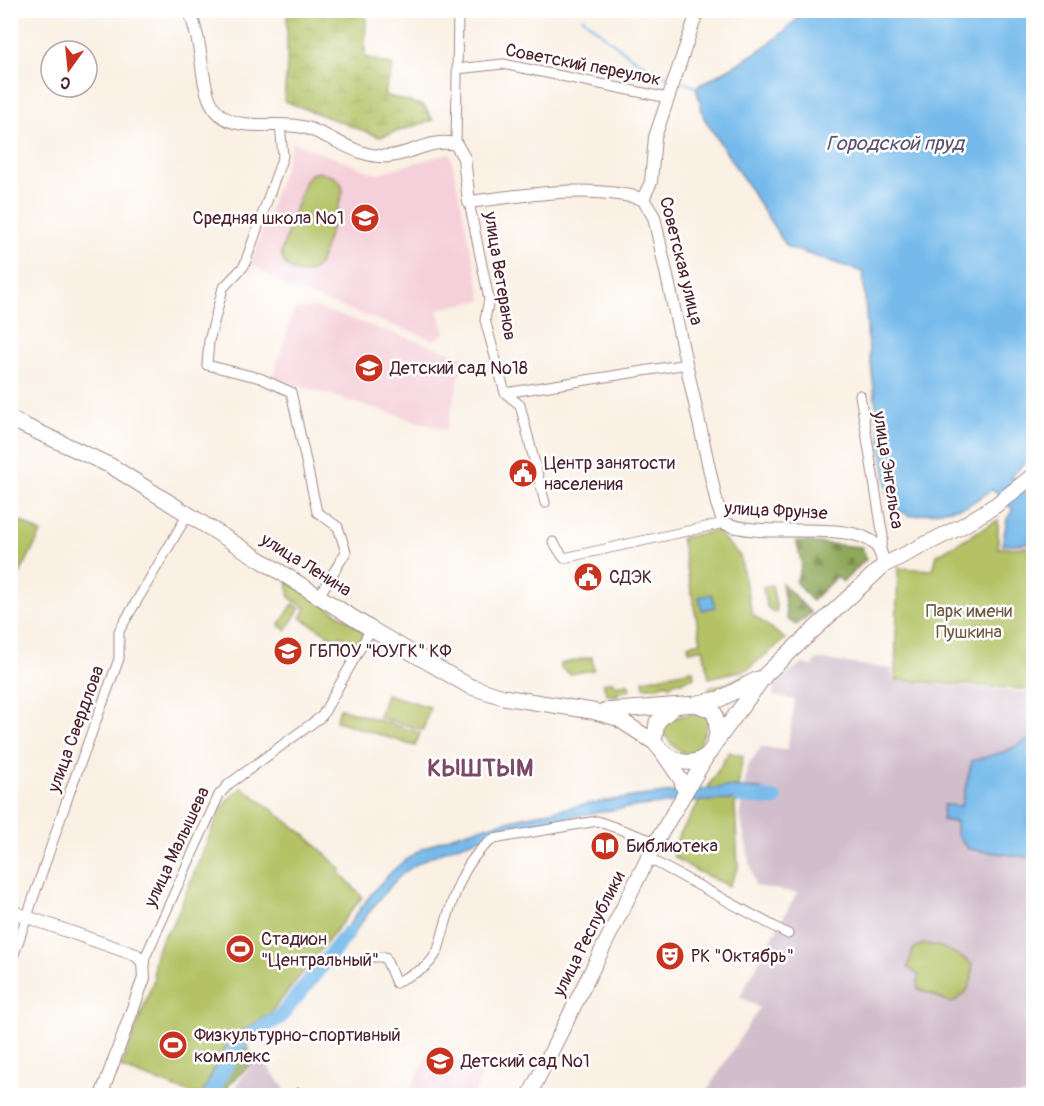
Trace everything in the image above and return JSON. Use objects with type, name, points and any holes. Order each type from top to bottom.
[{"type":"main road","name":"улица Ленина","points":[[10,419],[111,466],[371,629],[469,686],[536,704],[592,711]]},
{"type":"main road","points":[[592,711],[630,724],[678,762],[696,763],[711,749],[766,674],[882,558],[962,526],[996,506],[1031,476]]},
{"type":"main road","points":[[592,711],[674,707],[720,699],[766,674]]},
{"type":"main road","points":[[696,704],[714,712],[718,731],[711,749]]},
{"type":"main road","points":[[674,707],[657,722],[656,745],[681,780],[684,790]]},
{"type":"main road","name":"улица Республики","points":[[529,1095],[656,842],[684,790],[711,749]]},
{"type":"street","points":[[190,10],[199,44],[207,98],[217,115],[242,124],[280,125],[309,129],[364,153],[377,155],[389,156],[436,143],[456,144]]},
{"type":"street","name":"улица Ветеранов","points":[[458,10],[456,144],[464,158],[489,299],[485,320],[505,393],[520,405],[544,503]]},
{"type":"street","name":"Советская улица","points":[[698,10],[679,72],[655,136],[651,182],[643,199],[654,217],[717,504],[724,523]]},
{"type":"street","name":"Советский переулок","points":[[457,69],[503,64],[668,98]]},
{"type":"street","points":[[280,125],[283,156],[244,266],[223,288],[209,341],[207,365],[260,378],[291,392],[317,512],[338,527],[346,552],[319,596]]},
{"type":"street","points":[[470,202],[545,192],[622,193],[643,199]]},
{"type":"street","points":[[505,393],[687,364]]},
{"type":"street","name":"улица Энгельса","points":[[860,395],[883,537],[882,558]]},
{"type":"street","name":"улица Свердлова","points":[[10,966],[70,791],[119,659],[119,630],[188,514]]},
{"type":"street","name":"улица Фрунзе","points":[[553,542],[564,558],[724,523],[752,529],[847,533],[867,539],[882,558]]},
{"type":"street","name":"улица Малышева","points":[[101,1095],[144,978],[143,962],[219,795],[229,784],[322,716],[371,629]]},
{"type":"street","points":[[370,957],[385,957],[396,983],[426,967],[438,950],[466,871],[482,847],[494,839],[597,821],[656,842]]},
{"type":"street","points":[[648,858],[788,934]]},
{"type":"street","points":[[10,910],[135,955],[143,962]]},
{"type":"shaded area","name":"Средняя школа №1","points":[[293,142],[376,174],[450,153],[482,300],[438,309],[445,334],[434,340],[285,287],[251,263]]},
{"type":"shaded area","name":"Детский сад №18","points":[[314,307],[465,357],[446,430],[273,378],[294,310]]},
{"type":"shaded area","points":[[816,659],[892,669],[893,681],[1033,693],[1033,738],[1006,751],[972,761],[956,822],[968,849],[1033,858],[1033,1095],[704,1096],[759,1008],[740,996],[797,893],[755,886],[740,815],[747,767],[761,747],[787,750],[795,700],[773,696],[774,684],[801,664],[813,666]]},
{"type":"shaded area","name":"Детский сад №1","points":[[430,1049],[484,1074],[473,1095],[408,1095]]},
{"type":"shaded area","points":[[259,1055],[289,1095],[233,1095],[237,1084]]},
{"type":"green space","points":[[287,11],[366,11],[365,57],[393,66],[384,95],[424,106],[433,120],[380,137],[284,101]]},
{"type":"green space","points":[[319,172],[338,180],[343,192],[319,265],[307,272],[295,272],[286,265],[281,252],[305,180],[311,174]]},
{"type":"green space","name":"Парк имени Пушкина","points":[[998,520],[998,548],[1033,547],[1033,690],[895,680],[898,568],[933,570],[937,555]]},
{"type":"green space","points":[[20,521],[41,533],[18,577],[11,573],[11,539]]},
{"type":"green space","points":[[719,530],[721,536],[740,556],[752,614],[785,639],[748,669],[709,678],[703,648],[689,651],[688,645],[701,642],[681,538]]},
{"type":"green space","points":[[796,541],[862,547],[866,559],[843,582],[837,576],[812,601],[796,582],[802,564]]},
{"type":"green space","points":[[287,581],[362,629],[364,634],[358,646],[340,635],[337,640],[301,618],[306,608],[290,598]]},
{"type":"green space","points":[[782,583],[811,613],[796,625],[787,619]]},
{"type":"green space","points":[[772,585],[777,611],[775,613],[767,607],[763,587]]},
{"type":"green space","points":[[293,604],[300,608],[286,630],[279,625]]},
{"type":"green space","points":[[592,657],[594,670],[570,674],[561,668],[560,664]]},
{"type":"green space","points":[[693,670],[694,677],[682,682],[676,681],[670,685],[665,683],[658,687],[644,687],[643,680]]},
{"type":"green space","points":[[746,674],[735,688],[710,694],[709,687],[729,683]]},
{"type":"green space","points":[[614,681],[615,686],[628,683],[630,690],[617,693],[618,696],[607,695],[603,683]]},
{"type":"green space","points":[[386,694],[430,707],[423,730],[379,717]]},
{"type":"green space","points":[[340,708],[420,733],[415,746],[336,721]]},
{"type":"green space","points":[[701,712],[709,720],[697,752],[691,754],[680,752],[661,730],[666,719]]},
{"type":"green space","points":[[729,752],[743,756],[735,806],[738,868],[729,886],[695,870],[673,856],[677,839]]},
{"type":"green space","name":"Стадион \"Центральный\"","points":[[242,787],[305,835],[341,869],[339,871],[362,897],[270,1014],[241,1032],[224,1049],[202,1095],[196,1095],[121,1068],[154,979],[155,958],[160,943],[172,927],[218,815],[227,800]]},
{"type":"green space","points":[[923,944],[943,948],[972,964],[969,987],[962,996],[951,1003],[917,988],[919,975],[908,968],[913,949]]},
{"type":"green space","points":[[241,1032],[254,1061],[229,1085],[226,1095],[202,1095],[224,1049]]},
{"type":"water","name":"Городской пруд","points":[[802,11],[1033,11],[1033,456],[1011,476],[1033,501],[1033,543],[1002,545],[1007,519],[1013,510],[993,489],[967,506],[911,516],[898,510],[888,497],[868,342],[863,272],[787,247],[704,118],[696,87],[769,43],[794,22]]},
{"type":"water","points":[[712,594],[715,607],[702,610],[699,597]]},
{"type":"water","points":[[1033,738],[1033,858],[968,849],[956,834],[956,822],[942,820],[944,805],[961,806],[972,761],[1006,751]]},
{"type":"water","points":[[726,787],[761,789],[758,801],[722,800],[678,803],[578,816],[481,838],[440,853],[409,869],[401,876],[382,896],[339,953],[334,946],[384,880],[404,861],[436,842],[484,827],[581,805],[668,792]]},
{"type":"waterway","points":[[582,17],[635,59],[671,78]]},
{"type":"waterway","points":[[679,81],[696,87]]},
{"type":"waterway","points":[[739,796],[775,799]]},
{"type":"waterway","points":[[210,1096],[237,1043],[280,1017],[348,933]]},
{"type":"place","name":"Средняя школа №1","points":[[365,218]]},
{"type":"place","name":"Детский сад №18","points":[[369,368]]},
{"type":"place","name":"Центр занятости населения","points":[[523,473]]},
{"type":"place","name":"СДЭК","points":[[588,577]]},
{"type":"place","name":"ГБПОУ \"ЮУГК\" КФ","points":[[288,651]]},
{"type":"place","name":"Библиотека","points":[[605,846]]},
{"type":"place","name":"Стадион \"Центральный\"","points":[[240,949]]},
{"type":"place","name":"РК \"Октябрь\"","points":[[670,956]]},
{"type":"place","name":"Физкультурно-спортивный комплекс","points":[[173,1045]]},
{"type":"place","name":"Детский сад №1","points":[[440,1061]]},
{"type":"district","name":"КЫШТЫМ","points":[[481,768]]}]
